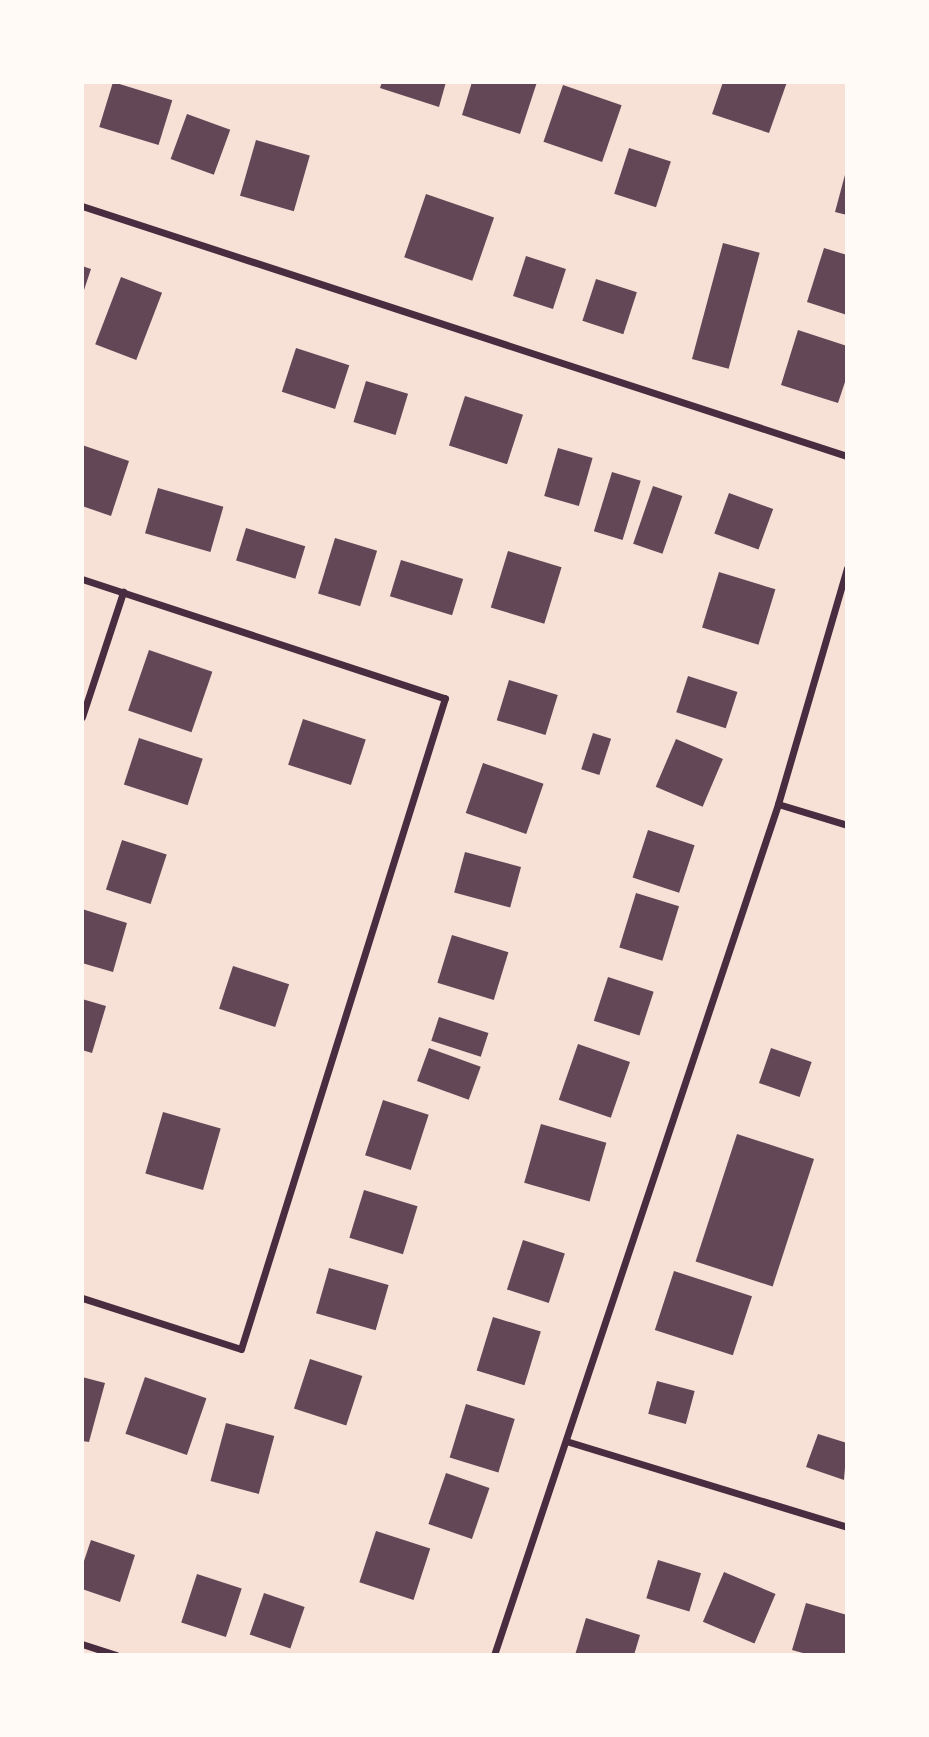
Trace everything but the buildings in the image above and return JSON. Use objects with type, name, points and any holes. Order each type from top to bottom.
[{"type":"street","points":[[82,206],[847,456]]},
{"type":"street","points":[[494,1655],[778,804],[847,568]]},
{"type":"street","points":[[82,579],[444,698],[241,1349],[82,1298]]},
{"type":"street","points":[[82,717],[123,592]]},
{"type":"street","points":[[778,804],[847,825]]},
{"type":"street","points":[[566,1441],[847,1527]]},
{"type":"street","points":[[82,1644],[116,1655]]}]
